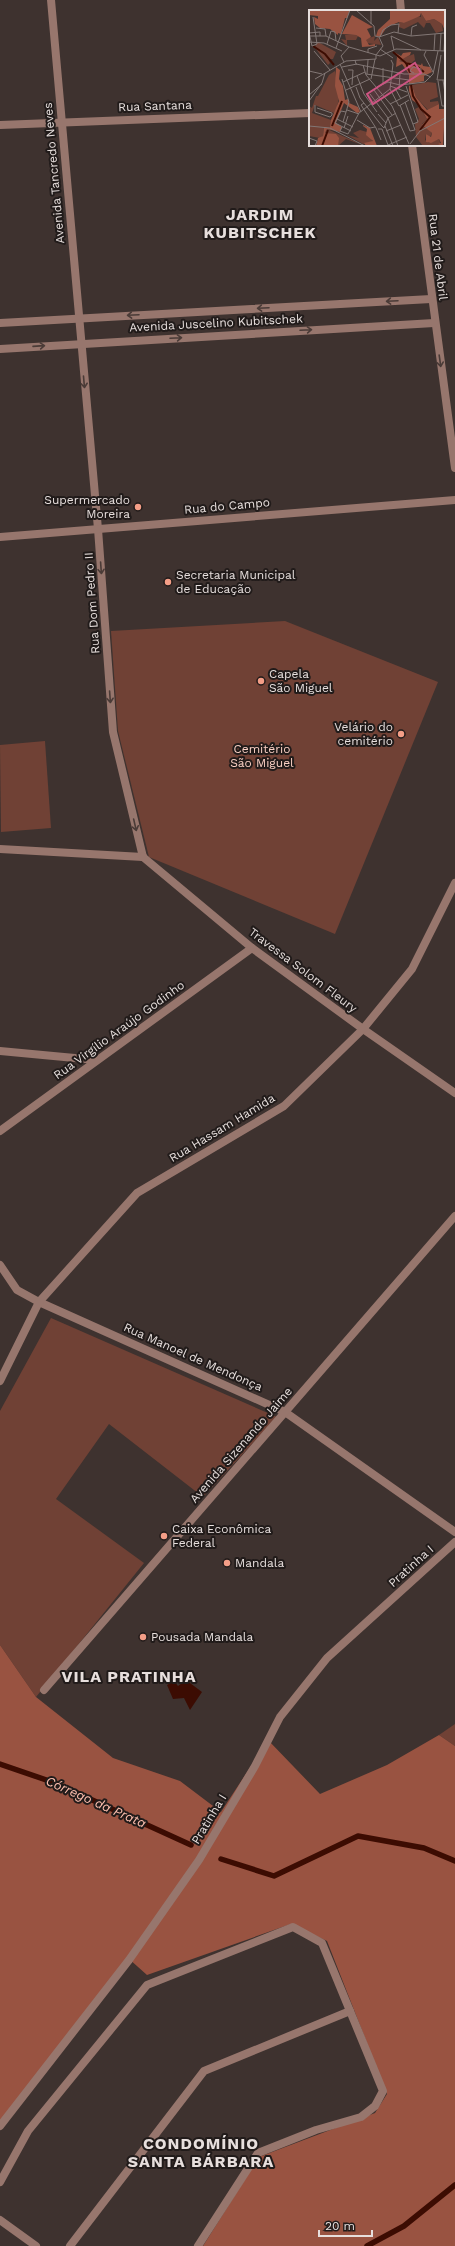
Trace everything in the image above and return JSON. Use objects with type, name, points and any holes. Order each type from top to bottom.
[{"type":"street","name":"Avenida Tancredo Neves","points":[[51,0],[81,343]]},
{"type":"street","points":[[400,0],[401,10]]},
{"type":"street","name":"Rua Santana","points":[[0,125],[309,113]]},
{"type":"street","name":"Rua 21 de Abril","points":[[412,146],[434,323],[455,468]]},
{"type":"street","name":"Avenida Juscelino Kubitschek","points":[[0,323],[431,299]]},
{"type":"street","name":"Avenida Juscelino Kubitschek","points":[[0,349],[434,323]]},
{"type":"street","name":"Rua Dom Pedro II","points":[[81,343],[98,529],[113,732],[143,857]]},
{"type":"street","name":"Rua do Campo","points":[[0,537],[455,500]]},
{"type":"street","points":[[0,849],[143,857]]},
{"type":"street","name":"Travessa Solom Fleury","points":[[143,857],[252,948],[363,1029],[455,1093]]},
{"type":"street","name":"Rua Hassam Hamida","points":[[0,1381],[39,1302],[137,1193],[284,1106],[363,1029],[412,969],[455,883]]},
{"type":"street","name":"Rua Virgílio Araújo Godinho","points":[[0,1131],[252,948]]},
{"type":"street","points":[[0,1051],[96,1060]]},
{"type":"street","name":"Avenida Sizenando Jaime","points":[[44,1690],[455,1216]]},
{"type":"street","name":"Rua Manoel de Mendonça","points":[[0,1264],[17,1290],[39,1302],[285,1412],[455,1532]]},
{"type":"street","name":"Pratinha I","points":[[0,2126],[129,1960],[195,1866],[255,1766],[280,1717],[326,1658],[455,1542]]},
{"type":"street","points":[[0,2182],[28,2131],[147,1985],[293,1927],[322,1943],[383,2091],[375,2106],[361,2117],[316,2130],[258,2153],[198,2246]]},
{"type":"street","points":[[70,2246],[204,2071],[350,2011]]},
{"type":"street","points":[[0,2220],[36,2246]]},
{"type":"green space","name":"Cemitério São Miguel","points":[[285,621],[438,682],[335,934],[149,857],[118,731],[111,631]]},
{"type":"green space","points":[[45,741],[51,828],[1,832],[0,745]]},
{"type":"green space","points":[[51,1318],[277,1417],[203,1497],[109,1424],[56,1499],[144,1563],[36,1697],[0,1645],[0,1411]]},
{"type":"green space","points":[[455,1724],[455,1746],[439,1735]]},
{"type":"shaded area","points":[[0,1645],[36,1697],[113,1758],[180,1781],[221,1812],[268,1740],[320,1794],[387,1765],[439,1735],[455,1746],[455,2246],[203,2246],[259,2157],[375,2113],[387,2094],[327,1941],[291,1924],[147,1975],[128,1958],[0,2127]]},
{"type":"shaded area","points":[[186,1680],[202,1692],[190,1710],[184,1698],[173,1699],[167,1685],[174,1681],[178,1686]]},
{"type":"waterway","name":"Córrego da Prata","points":[[0,1764],[55,1783],[191,1845]]},
{"type":"waterway","name":"Córrego da Prata","points":[[221,1859],[274,1876],[358,1836],[424,1848],[455,1861]]},
{"type":"waterway","points":[[367,2246],[404,2226],[455,2185]]},
{"type":"place","name":"Supermercado Moreira","points":[[138,507]]},
{"type":"place","name":"Secretaria Municipal de Educação","points":[[168,582]]},
{"type":"place","name":"Capela São Miguel","points":[[261,681]]},
{"type":"place","name":"Velário do cemitério","points":[[401,734]]},
{"type":"place","name":"Caixa Econômica Federal","points":[[164,1536]]},
{"type":"place","name":"Mandala","points":[[227,1563]]},
{"type":"place","name":"Pousada Mandala","points":[[143,1637]]},
{"type":"district","name":"JARDIM KUBITSCHEK","points":[[260,223]]},
{"type":"district","name":"VILA PRATINHA","points":[[129,1676]]},
{"type":"district","name":"CONDOMÍNIO SANTA BÁRBARA","points":[[201,2152]]}]
